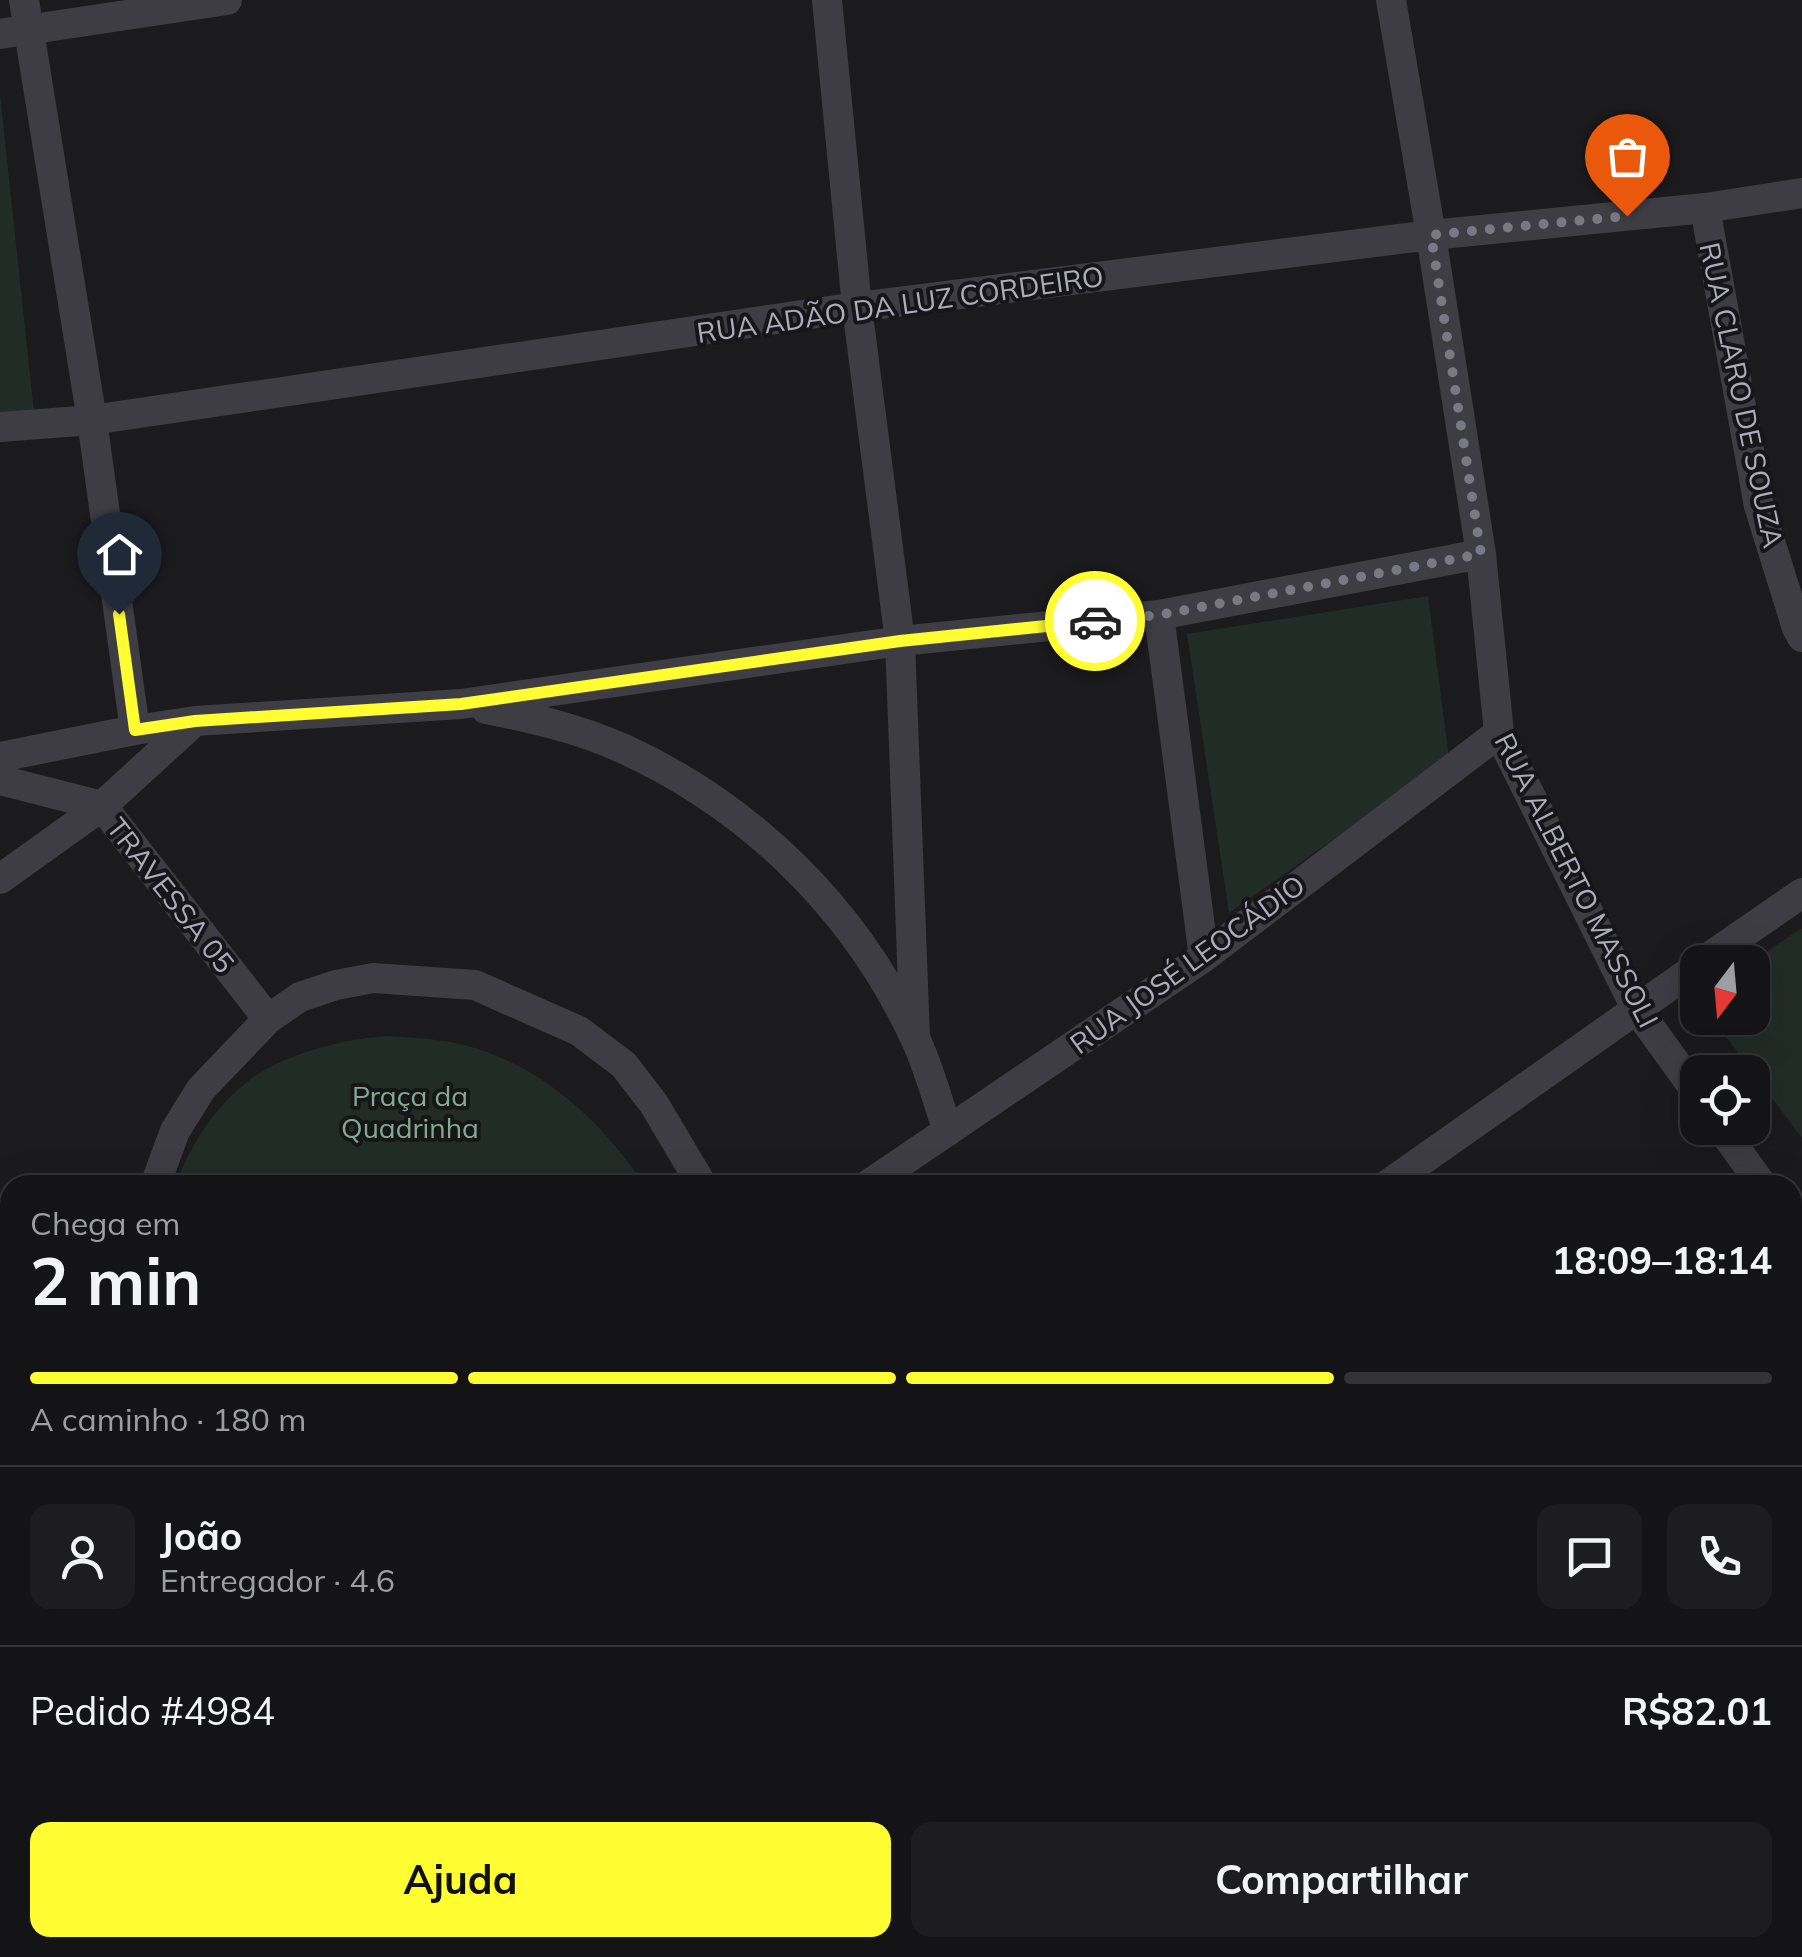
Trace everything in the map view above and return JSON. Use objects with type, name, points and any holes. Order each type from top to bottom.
[{"type":"street","points":[[24,0],[92,420],[135,730]]},
{"type":"street","points":[[0,34],[227,0]]},
{"type":"street","points":[[827,0],[857,308],[900,641],[916,1038]]},
{"type":"street","name":"RUA ALBERTO MASSOLI","points":[[1392,0],[1481,554],[1498,733],[1636,1008],[1680,1069]]},
{"type":"street","name":"RUA ADÃO DA LUZ CORDEIRO","points":[[0,426],[92,420],[857,308],[1431,235],[1705,208],[1802,193]]},
{"type":"street","name":"RUA CLARO DE SOUZA","points":[[1705,208],[1760,506],[1802,637]]},
{"type":"street","points":[[0,758],[195,721],[461,704],[900,641],[1159,615],[1481,554]]},
{"type":"street","points":[[1159,615],[1204,957]]},
{"type":"street","points":[[461,704],[544,720],[623,748],[697,788],[765,838],[825,897],[875,964],[916,1038],[948,1130]]},
{"type":"street","points":[[0,878],[102,806],[195,721]]},
{"type":"street","name":"RUA JOSÉ LEOCÁDIO","points":[[883,1175],[1204,957],[1498,733]]},
{"type":"street","name":"TRAVESSA 05","points":[[0,780],[102,806],[268,1019]]},
{"type":"street","points":[[1727,945],[1802,893]]},
{"type":"street","points":[[159,1175],[175,1131],[201,1089],[268,1019],[300,997],[373,978],[475,985],[579,1032],[624,1065],[654,1104],[696,1175]]},
{"type":"street","points":[[1401,1175],[1680,978]]},
{"type":"street","points":[[1733,1145],[1755,1175]]},
{"type":"green space","points":[[0,94],[34,412],[0,416]]},
{"type":"green space","points":[[1428,596],[1449,758],[1229,913],[1187,634]]},
{"type":"green space","points":[[1802,928],[1802,1138],[1770,1095],[1770,1055],[1740,1055],[1725,1035],[1770,1035],[1770,949]]},
{"type":"green space","name":"Praça da Quadrinha","points":[[386,1036],[432,1040],[467,1046],[503,1059],[551,1086],[593,1121],[637,1175],[180,1175],[206,1126],[252,1078],[283,1061],[350,1040]]},
{"type":"way so far","points":[[1095,621],[1159,615],[1481,554],[1431,235],[1627,216]]},
{"type":"route","points":[[119,614],[135,730],[195,721],[461,704],[900,641],[1095,621]]}]
